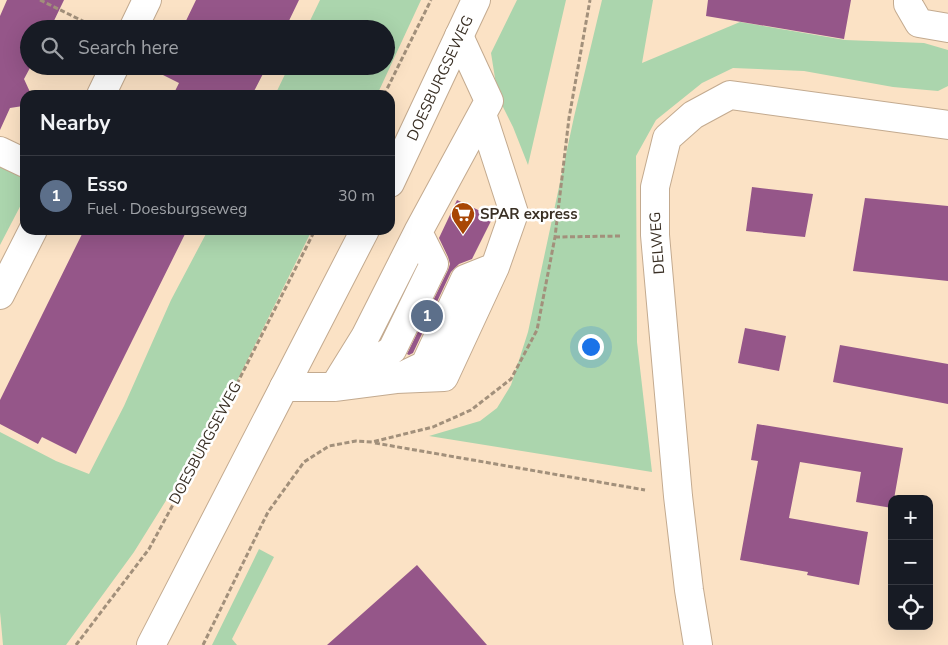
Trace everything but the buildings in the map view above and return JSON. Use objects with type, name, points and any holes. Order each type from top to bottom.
[{"type":"street","points":[[137,20],[146,0]]},
{"type":"street","name":"DOESBURGSEWEG","points":[[395,172],[476,0]]},
{"type":"street","points":[[908,0],[908,4],[919,23],[948,28]]},
{"type":"street","points":[[334,387],[365,337],[418,232],[489,101],[459,36]]},
{"type":"street","points":[[103,90],[111,75]]},
{"type":"street","name":"DELWEG","points":[[698,645],[689,590],[678,496],[655,235],[655,187],[667,138],[693,115],[730,95],[948,125]]},
{"type":"street","points":[[284,387],[334,387],[396,379],[425,365],[465,279],[496,267],[514,213],[482,114]]},
{"type":"street","points":[[0,151],[20,161]]},
{"type":"street","points":[[0,295],[30,235]]},
{"type":"street","points":[[150,645],[363,235]]},
{"type":"path","points":[[40,0],[81,20]]},
{"type":"path","points":[[395,73],[431,0]]},
{"type":"path","points":[[386,90],[394,75]]},
{"type":"path","name":"DOESBURGSEWEG","points":[[76,645],[148,549],[214,429],[312,235]]},
{"type":"path","points":[[555,237],[655,235]]},
{"type":"path","points":[[372,442],[678,496]]},
{"type":"green space","points":[[320,0],[421,0],[395,56],[395,20],[310,20]]},
{"type":"green space","points":[[517,0],[566,0],[528,165],[513,127],[498,97],[491,53]]},
{"type":"green space","points":[[602,0],[653,0],[642,63],[740,22],[845,40],[924,43],[948,50],[948,86],[938,91],[893,87],[804,71],[733,68],[702,83],[656,120],[636,156],[637,342],[652,472],[429,436],[480,421],[497,408],[511,385],[528,332],[574,117]]},
{"type":"green space","points":[[285,75],[386,75],[379,90],[277,90]]},
{"type":"green space","points":[[0,164],[20,174],[20,207],[0,245]]},
{"type":"green space","points":[[205,235],[310,235],[223,409],[134,552],[66,645],[3,645],[0,612],[0,432],[56,461],[89,474],[124,406],[171,300]]},
{"type":"green space","points":[[259,549],[274,557],[232,639],[237,645],[212,645]]},
{"type":"place","name":"SPAR express","points":[[463,235]]},
{"type":"place","name":"Esso","points":[[427,316]]}]
